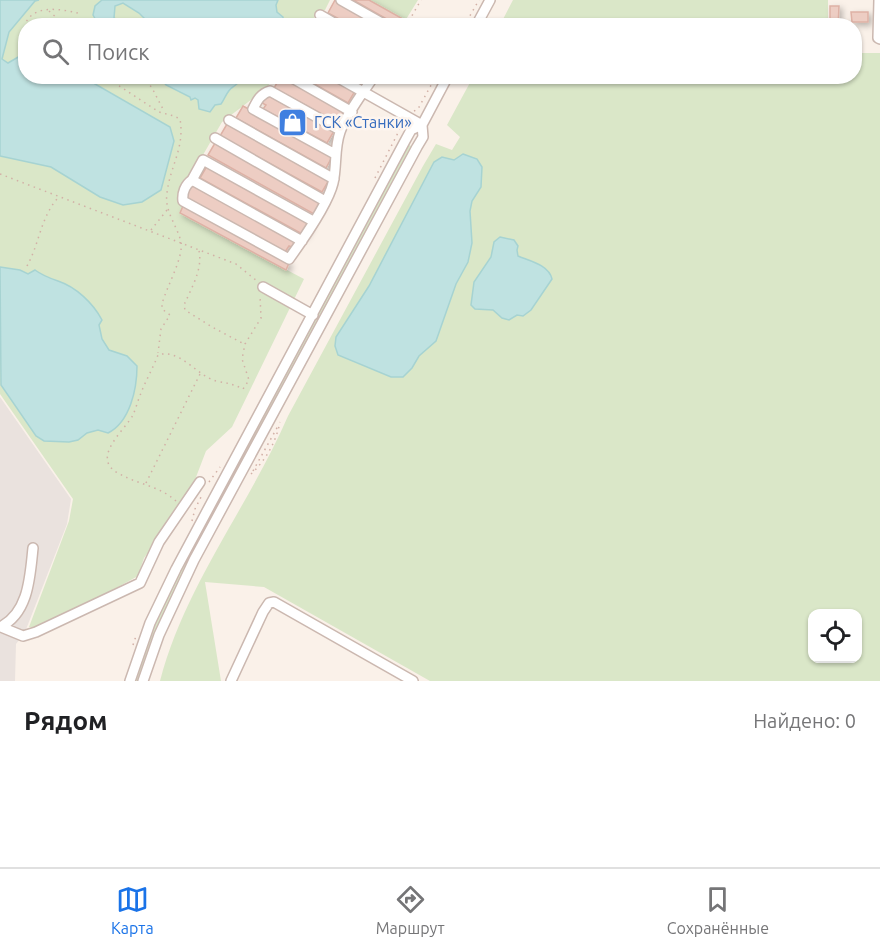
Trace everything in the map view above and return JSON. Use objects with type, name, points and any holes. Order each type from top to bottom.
[{"type":"street","points":[[341,0],[373,18]]},
{"type":"street","points":[[480,18],[490,0]]},
{"type":"street","points":[[879,0],[878,38],[880,39]]},
{"type":"street","points":[[320,15],[325,18]]},
{"type":"street","points":[[303,84],[352,112]]},
{"type":"street","points":[[350,84],[422,125]]},
{"type":"street","points":[[313,221],[203,160],[182,195],[183,201],[289,259],[302,241],[325,201],[334,179],[335,154],[340,130],[369,84]]},
{"type":"street","points":[[143,681],[159,635],[194,560],[423,137],[422,125],[444,84]]},
{"type":"street","points":[[335,154],[253,109],[258,99],[270,91],[340,130]]},
{"type":"street","points":[[229,120],[334,179]]},
{"type":"street","points":[[130,681],[150,623],[176,569],[411,130],[422,125]]},
{"type":"street","points":[[215,138],[325,201]]},
{"type":"street","points":[[192,180],[302,241]]},
{"type":"street","points":[[263,286],[313,315]]},
{"type":"street","points":[[33,548],[27,591],[20,609],[1,627],[23,636],[140,583],[159,542],[200,482]]},
{"type":"street","points":[[231,681],[263,612],[269,603],[274,602],[413,681]]},
{"type":"path","points":[[411,18],[421,0]]},
{"type":"path","points":[[468,18],[478,0]]},
{"type":"path","points":[[27,18],[35,11],[58,9],[78,13]]},
{"type":"path","points":[[48,11],[56,18]]},
{"type":"path","points":[[117,84],[159,111],[180,119],[182,132],[178,157],[166,193],[167,210],[182,243],[162,304],[162,309],[170,315],[161,329],[158,355],[141,391],[133,415],[111,443],[108,459],[111,468],[117,473],[170,495],[182,509]]},
{"type":"path","points":[[149,84],[165,113]]},
{"type":"path","points":[[0,174],[236,264],[263,286],[260,296],[261,318],[245,344],[242,359],[249,380],[243,389],[236,385],[215,381],[176,357],[165,353],[158,355]]},
{"type":"path","points":[[27,266],[37,247],[47,214],[59,197]]},
{"type":"path","points":[[151,231],[167,210]]},
{"type":"path","points":[[198,250],[201,260],[200,267],[184,305],[185,310],[245,344]]},
{"type":"path","points":[[145,484],[201,373]]},
{"type":"path","points":[[251,474],[261,465],[277,436],[280,422]]},
{"type":"shaded area","points":[[0,397],[71,499],[67,524],[25,632],[16,644],[15,681],[0,681]]},
{"type":"green space","points":[[0,0],[330,0],[325,10],[317,13],[314,18],[18,18],[18,84],[270,84],[222,122],[177,200],[185,207],[181,214],[304,279],[232,427],[206,451],[188,498],[144,558],[138,576],[89,603],[35,627],[29,627],[69,521],[73,499],[0,394]]},
{"type":"green space","points":[[367,0],[418,0],[407,18],[400,18]]},
{"type":"green space","points":[[513,0],[828,0],[828,18],[504,18]]},
{"type":"green space","points":[[862,53],[880,53],[880,681],[430,681],[264,587],[205,582],[221,681],[160,681],[171,646],[201,579],[423,166],[436,144],[452,150],[460,137],[447,125],[469,84],[862,84]]},
{"type":"green space","points":[[409,145],[413,147],[195,548],[155,633],[139,681],[134,681],[147,641],[191,547]]},
{"type":"water","points":[[0,0],[39,0],[35,1],[21,18],[18,18],[9,32],[2,59],[8,63],[18,57],[18,84],[95,84],[170,127],[174,141],[161,190],[142,202],[123,205],[100,197],[51,167],[0,156]]},
{"type":"water","points":[[102,0],[278,0],[277,12],[283,18],[144,18],[123,3],[115,6],[114,18],[95,18],[95,6]]},
{"type":"water","points":[[236,84],[229,90],[221,104],[215,105],[210,112],[199,109],[198,100],[195,98],[191,100],[190,97],[166,85]]},
{"type":"water","points":[[463,154],[477,159],[482,167],[481,187],[472,201],[470,211],[472,243],[468,262],[456,284],[436,341],[419,356],[403,377],[391,377],[338,355],[335,346],[336,337],[369,286],[434,162],[442,157],[454,160]]},
{"type":"water","points":[[500,237],[514,240],[518,246],[518,256],[543,267],[552,279],[531,310],[523,316],[517,315],[509,320],[502,318],[493,310],[475,309],[471,305],[474,282],[491,257],[494,242]]},
{"type":"water","points":[[0,267],[20,270],[28,274],[35,270],[77,291],[89,302],[102,320],[99,325],[102,339],[109,350],[127,356],[137,366],[136,385],[131,404],[116,428],[108,433],[98,430],[87,433],[78,440],[69,442],[44,441],[36,436],[1,385]]},
{"type":"building","points":[[335,0],[367,18],[337,18],[328,13]]},
{"type":"building","points":[[353,0],[369,0],[401,18],[385,18]]},
{"type":"building","points":[[830,6],[839,6],[838,18],[830,18]]},
{"type":"building","points":[[851,12],[868,12],[868,22],[862,22],[862,18],[852,18]]},
{"type":"building","points":[[276,84],[296,84],[344,110],[338,123],[274,88]]},
{"type":"building","points":[[314,84],[343,84],[355,91],[348,103]]},
{"type":"building","points":[[267,95],[334,131],[327,143],[263,109],[266,105],[262,103]]},
{"type":"building","points":[[243,106],[333,155],[326,168],[236,118]]},
{"type":"building","points":[[227,124],[329,180],[322,192],[220,136]]},
{"type":"building","points":[[215,143],[321,201],[314,214],[208,155]]},
{"type":"building","points":[[207,166],[310,222],[304,235],[200,178]]},
{"type":"building","points":[[192,184],[295,240],[292,247],[289,246],[285,252],[185,197]]},
{"type":"building","points":[[183,206],[289,263],[286,270],[180,213]]},
{"type":"place","name":"ГСК «Станки»","points":[[293,122]]}]
